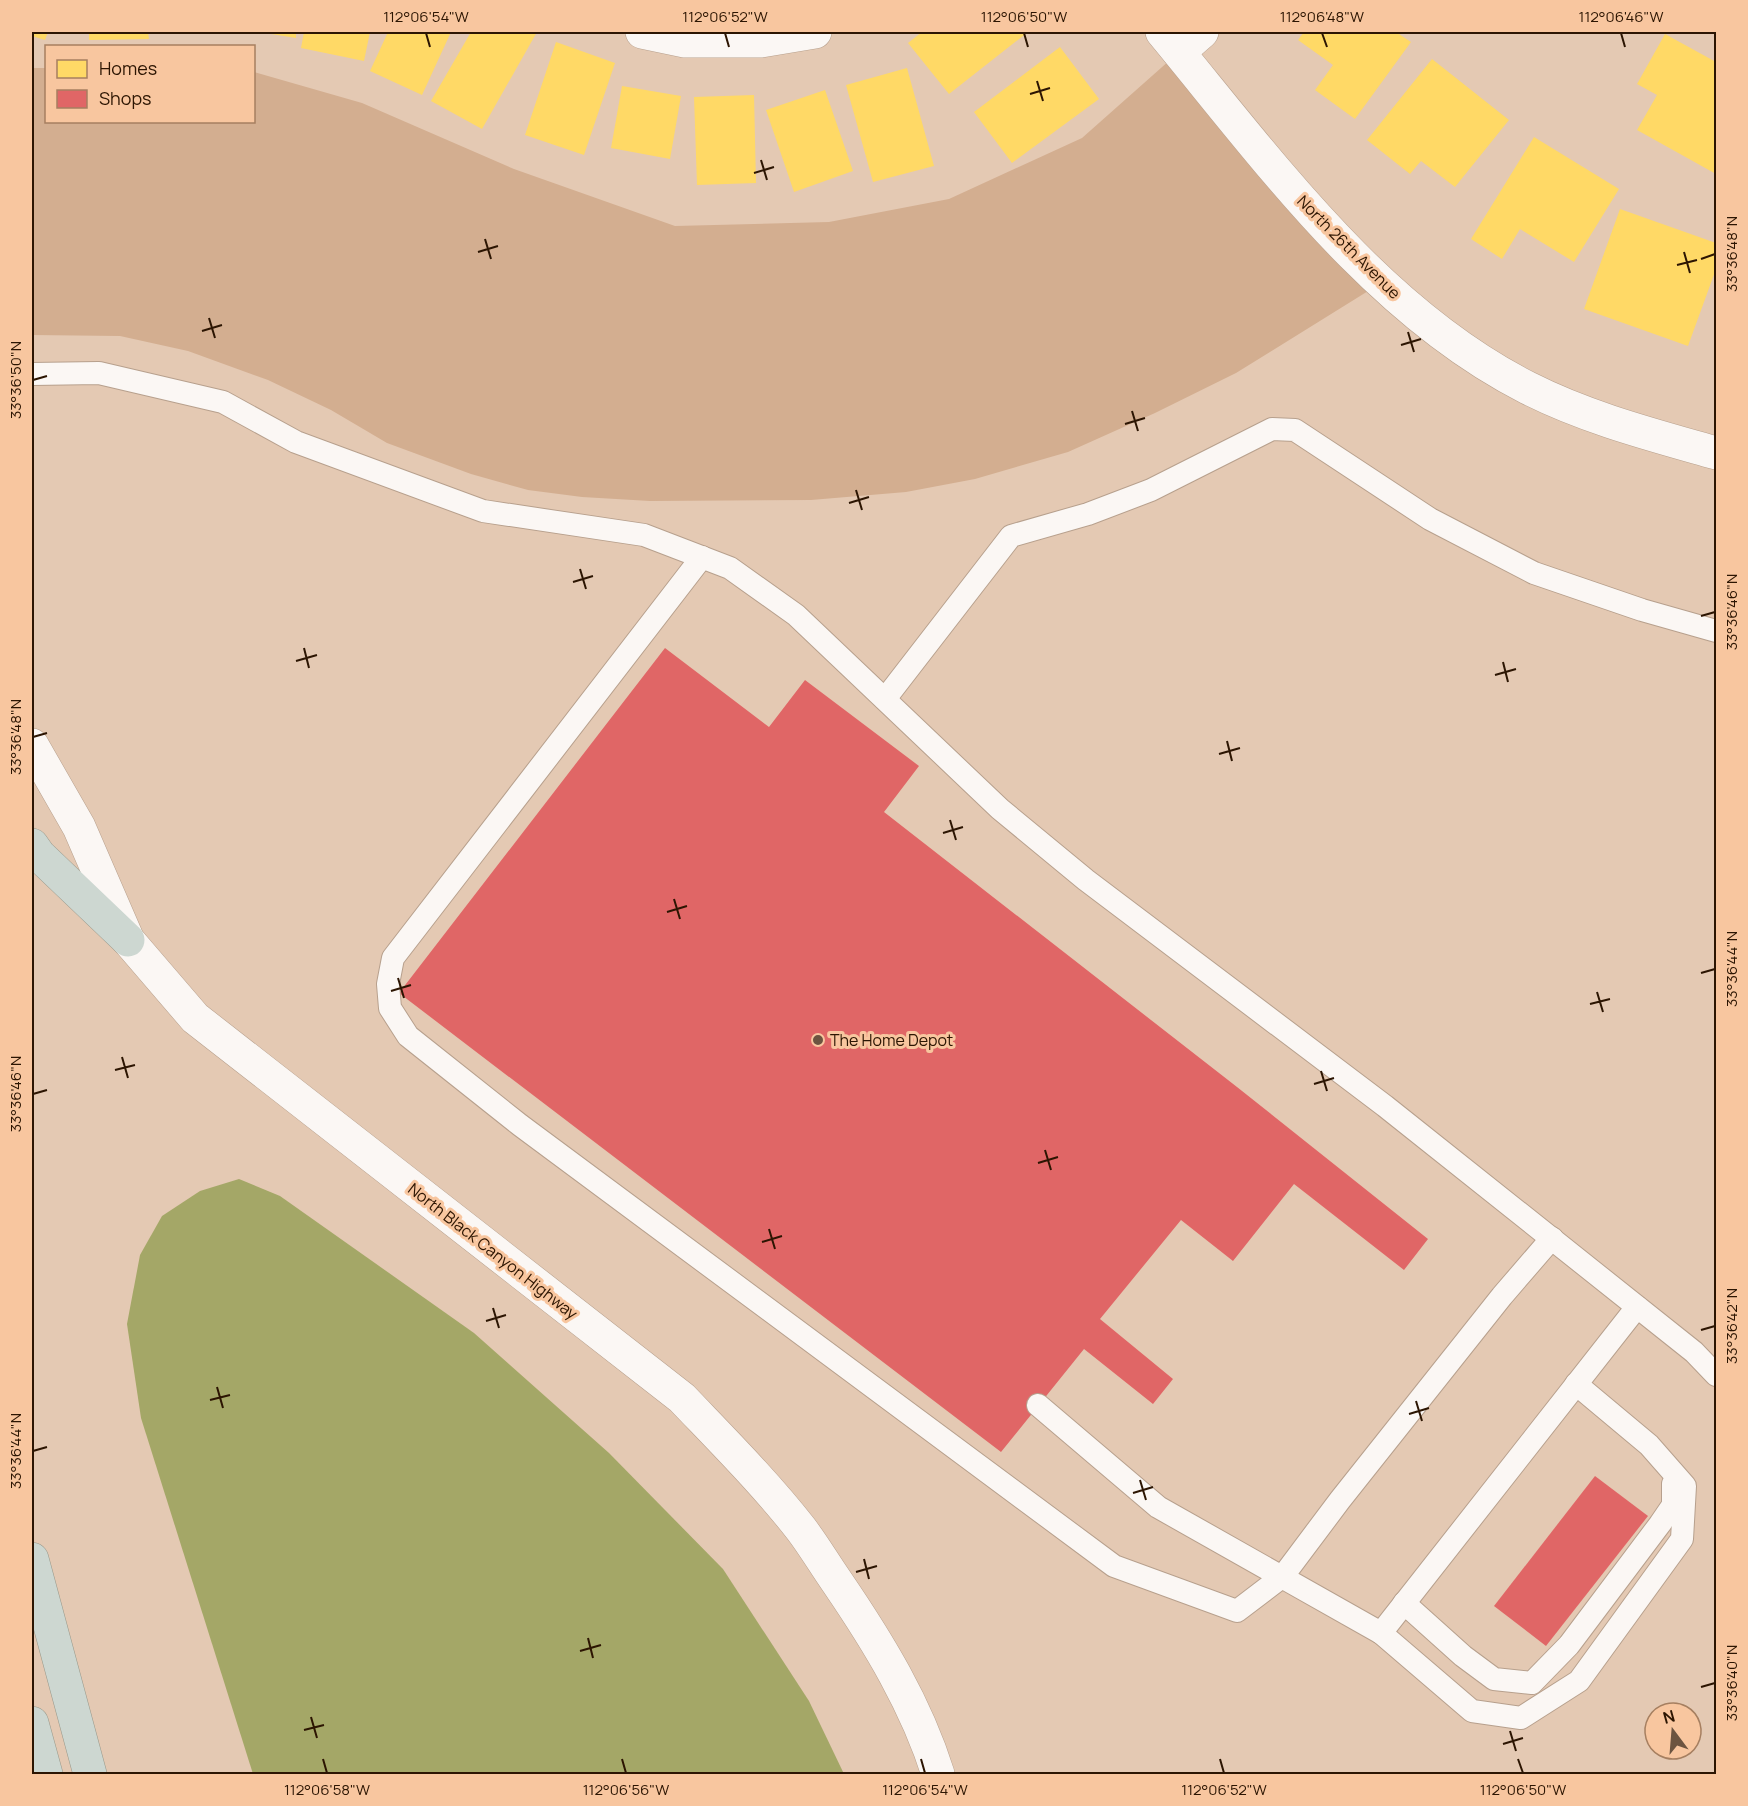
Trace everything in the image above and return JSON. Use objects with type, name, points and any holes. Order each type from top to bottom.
[{"type":"highway","points":[[32,844],[39,855],[129,940]]},
{"type":"highway","points":[[32,1559],[90,1774]]},
{"type":"highway","points":[[32,1723],[46,1774]]},
{"type":"main road","points":[[642,32],[685,41],[761,41],[815,32]]},
{"type":"main road","name":"North 26th Avenue","points":[[1181,38],[1285,181],[1373,274],[1460,348],[1528,388],[1603,419],[1716,453]]},
{"type":"main road","name":"North Black Canyon Highway","points":[[32,745],[79,827],[129,940],[195,1018],[682,1398],[801,1529],[870,1631],[903,1688],[938,1774]]},
{"type":"lane","points":[[32,374],[99,373],[222,402],[296,442],[483,511],[644,535],[730,568],[796,615],[1000,809],[1086,880],[1385,1106],[1694,1352],[1716,1372]]},
{"type":"lane","points":[[885,699],[1011,536],[1088,514],[1151,490],[1272,429],[1295,430],[1430,519],[1534,573],[1642,610],[1716,631]]},
{"type":"lane","points":[[702,557],[393,958],[388,984],[390,1008],[408,1036],[520,1125],[1114,1566],[1237,1611],[1283,1576],[1340,1500],[1502,1296],[1552,1238]]},
{"type":"lane","points":[[1381,1633],[1637,1307]]},
{"type":"lane","points":[[1038,1405],[1158,1507],[1381,1633],[1472,1711],[1521,1718],[1580,1681],[1682,1539],[1685,1486],[1649,1445],[1576,1384]]},
{"type":"lane","points":[[1404,1603],[1463,1656],[1494,1679],[1532,1683],[1569,1645],[1673,1505],[1673,1472]]},
{"type":"shaded area","points":[[1179,52],[1381,283],[1236,373],[1068,452],[975,479],[906,492],[811,500],[650,501],[582,497],[528,490],[471,474],[387,443],[331,410],[268,380],[188,351],[120,336],[32,335],[32,68],[45,68],[45,123],[255,123],[255,72],[362,103],[514,169],[675,226],[829,222],[949,199],[1082,138]]},
{"type":"shaded area","points":[[239,1179],[280,1196],[474,1333],[609,1453],[723,1569],[809,1701],[844,1774],[253,1774],[141,1418],[127,1324],[140,1255],[162,1216],[200,1191]]},
{"type":"building: Homes","points":[[32,32],[48,32],[45,40],[32,36]]},
{"type":"building: Homes","points":[[89,32],[148,32],[149,39],[89,40]]},
{"type":"building: Homes","points":[[259,32],[296,32],[296,38]]},
{"type":"building: Homes","points":[[304,32],[370,32],[364,61],[301,48]]},
{"type":"building: Homes","points":[[388,32],[451,32],[422,95],[370,71]]},
{"type":"building: Homes","points":[[471,32],[537,32],[482,129],[431,101]]},
{"type":"building: Homes","points":[[922,32],[1028,32],[949,94],[908,43]]},
{"type":"building: Homes","points":[[1304,32],[1396,32],[1411,42],[1355,119],[1315,90],[1333,65],[1298,40]]},
{"type":"building: Homes","points":[[1665,34],[1716,62],[1716,174],[1637,130],[1657,95],[1637,84]]},
{"type":"building: Homes","points":[[556,42],[615,63],[584,155],[525,135]]},
{"type":"building: Homes","points":[[1060,47],[1099,99],[1012,163],[974,112]]},
{"type":"building: Homes","points":[[1432,59],[1509,120],[1455,187],[1421,161],[1410,174],[1367,140]]},
{"type":"building: Homes","points":[[907,68],[934,166],[873,182],[846,85]]},
{"type":"building: Homes","points":[[622,86],[681,96],[670,159],[611,148]]},
{"type":"building: Homes","points":[[825,90],[853,171],[794,192],[766,110]]},
{"type":"building: Homes","points":[[754,95],[756,183],[697,185],[694,97]]},
{"type":"building: Homes","points":[[1534,137],[1619,189],[1574,262],[1520,229],[1502,259],[1471,239]]},
{"type":"building: Homes","points":[[1620,209],[1716,243],[1716,269],[1688,346],[1584,309]]},
{"type":"building: Shops","name":"The Home Depot","points":[[665,648],[769,727],[805,680],[919,766],[884,812],[1428,1239],[1404,1270],[1294,1184],[1233,1261],[1181,1220],[1100,1319],[1173,1379],[1153,1404],[1084,1349],[1001,1452],[399,993]]},
{"type":"building: Shops","points":[[1595,1476],[1648,1516],[1546,1646],[1494,1606]]},
{"type":"place","name":"The Home Depot","points":[[818,1040]]}]
